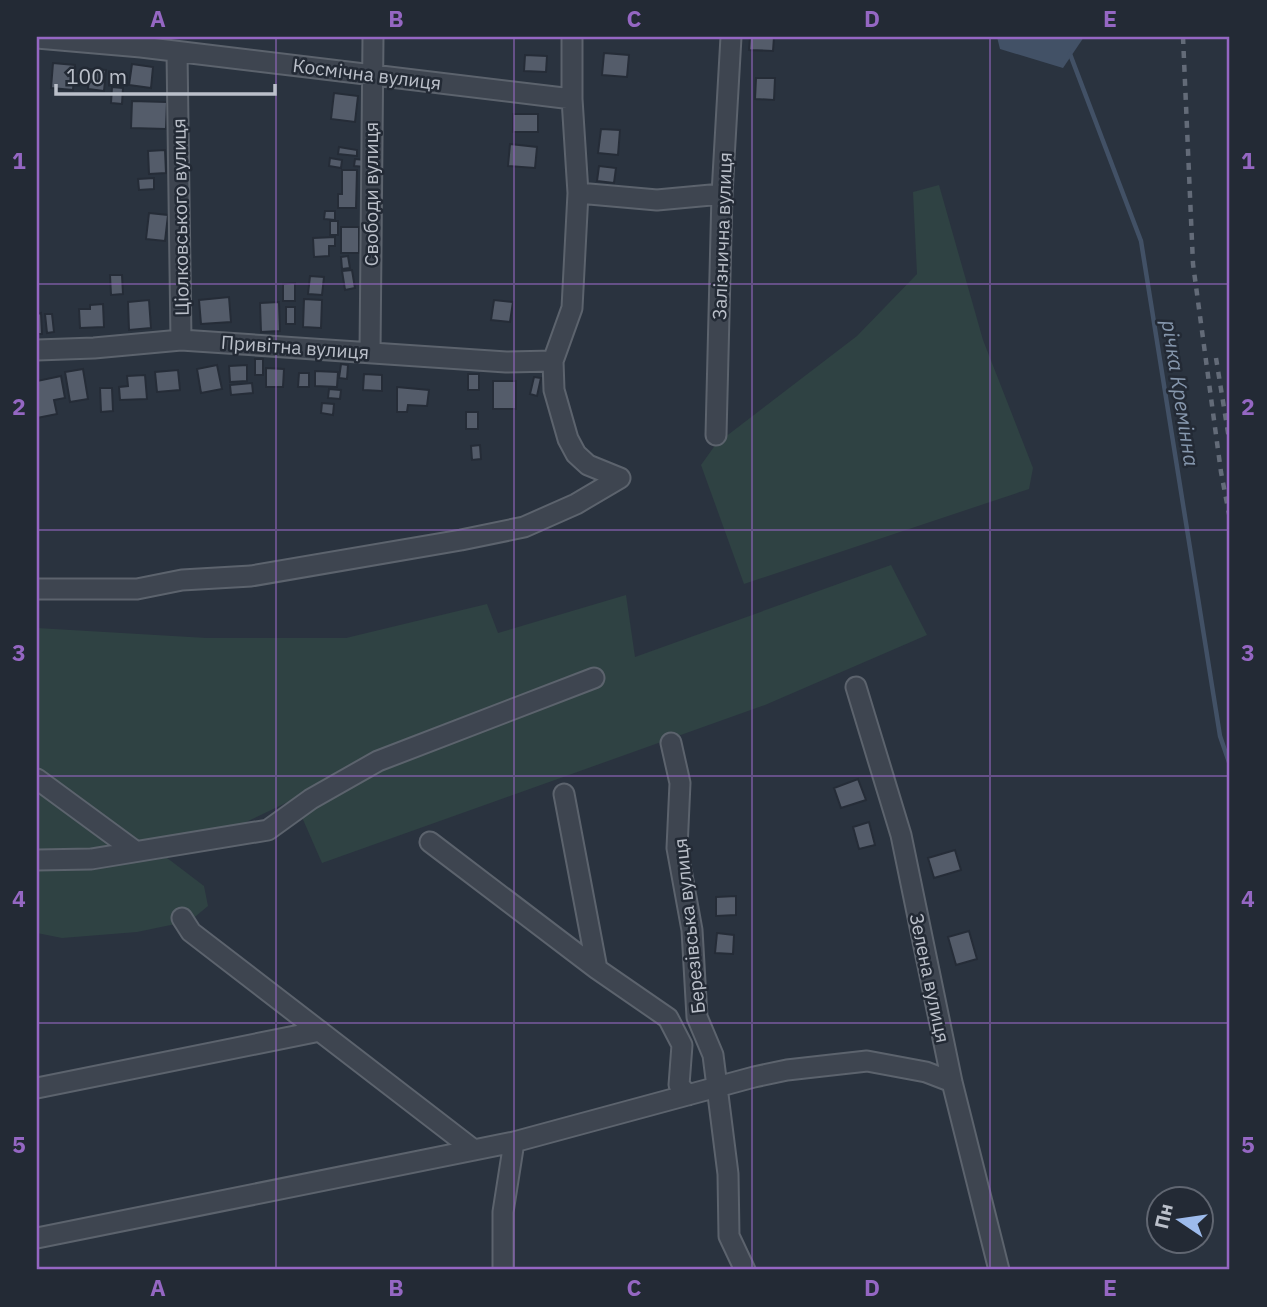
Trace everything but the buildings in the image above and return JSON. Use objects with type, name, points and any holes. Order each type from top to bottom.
[{"type":"street","name":"Свободи вулиця","points":[[370,352],[373,37]]},
{"type":"street","points":[[37,589],[137,589],[182,580],[251,576],[524,527],[576,504],[620,478],[588,465],[576,454],[568,439],[554,390],[553,361],[572,308],[578,193],[572,99],[572,37]]},
{"type":"street","name":"Залізнична вулиця","points":[[716,435],[722,194],[731,37]]},
{"type":"street","name":"Космічна вулиця","points":[[37,38],[142,42],[177,52],[572,99]]},
{"type":"street","name":"Ціолковського вулиця","points":[[177,52],[181,340]]},
{"type":"street","points":[[578,193],[657,200],[722,194]]},
{"type":"street","name":"Привітна вулиця","points":[[37,350],[181,340],[506,362],[553,361]]},
{"type":"street","points":[[37,860],[91,859],[268,830],[311,799],[378,761],[594,678]]},
{"type":"street","name":"Зелена вулиця","points":[[856,687],[901,835],[952,1082],[999,1270]]},
{"type":"street","name":"Березівська вулиця","points":[[671,743],[680,783],[677,848],[692,930],[697,1017],[713,1055],[728,1174],[729,1236],[745,1270]]},
{"type":"street","points":[[37,779],[135,851]]},
{"type":"street","points":[[564,794],[597,969]]},
{"type":"street","points":[[430,842],[597,969],[668,1018],[682,1045],[679,1085],[688,1095]]},
{"type":"street","points":[[182,918],[191,932],[474,1150]]},
{"type":"street","points":[[37,1088],[320,1031]]},
{"type":"street","points":[[37,1238],[514,1142],[787,1070],[867,1061],[926,1072],[952,1082]]},
{"type":"street","points":[[503,1270],[503,1212],[514,1142]]},
{"type":"shaded area","points":[[939,185],[983,340],[1033,468],[1029,489],[744,584],[701,465],[716,444],[857,336],[917,274],[913,192]]},
{"type":"shaded area","points":[[891,565],[927,635],[765,705],[322,863],[294,799],[236,827],[154,848],[204,886],[208,906],[190,921],[137,932],[62,938],[37,933],[37,628],[207,638],[346,638],[487,604],[498,633],[626,595],[635,657]]},
{"type":"water","points":[[997,37],[1084,37],[1063,68],[1000,49]]},
{"type":"waterway","name":"річка Кремінна","points":[[1070,54],[1141,241],[1220,736],[1230,765]]},
{"type":"railway","points":[[1183,37],[1193,264],[1221,472],[1230,519]]},
{"type":"railway","points":[[1216,358],[1230,445]]}]
